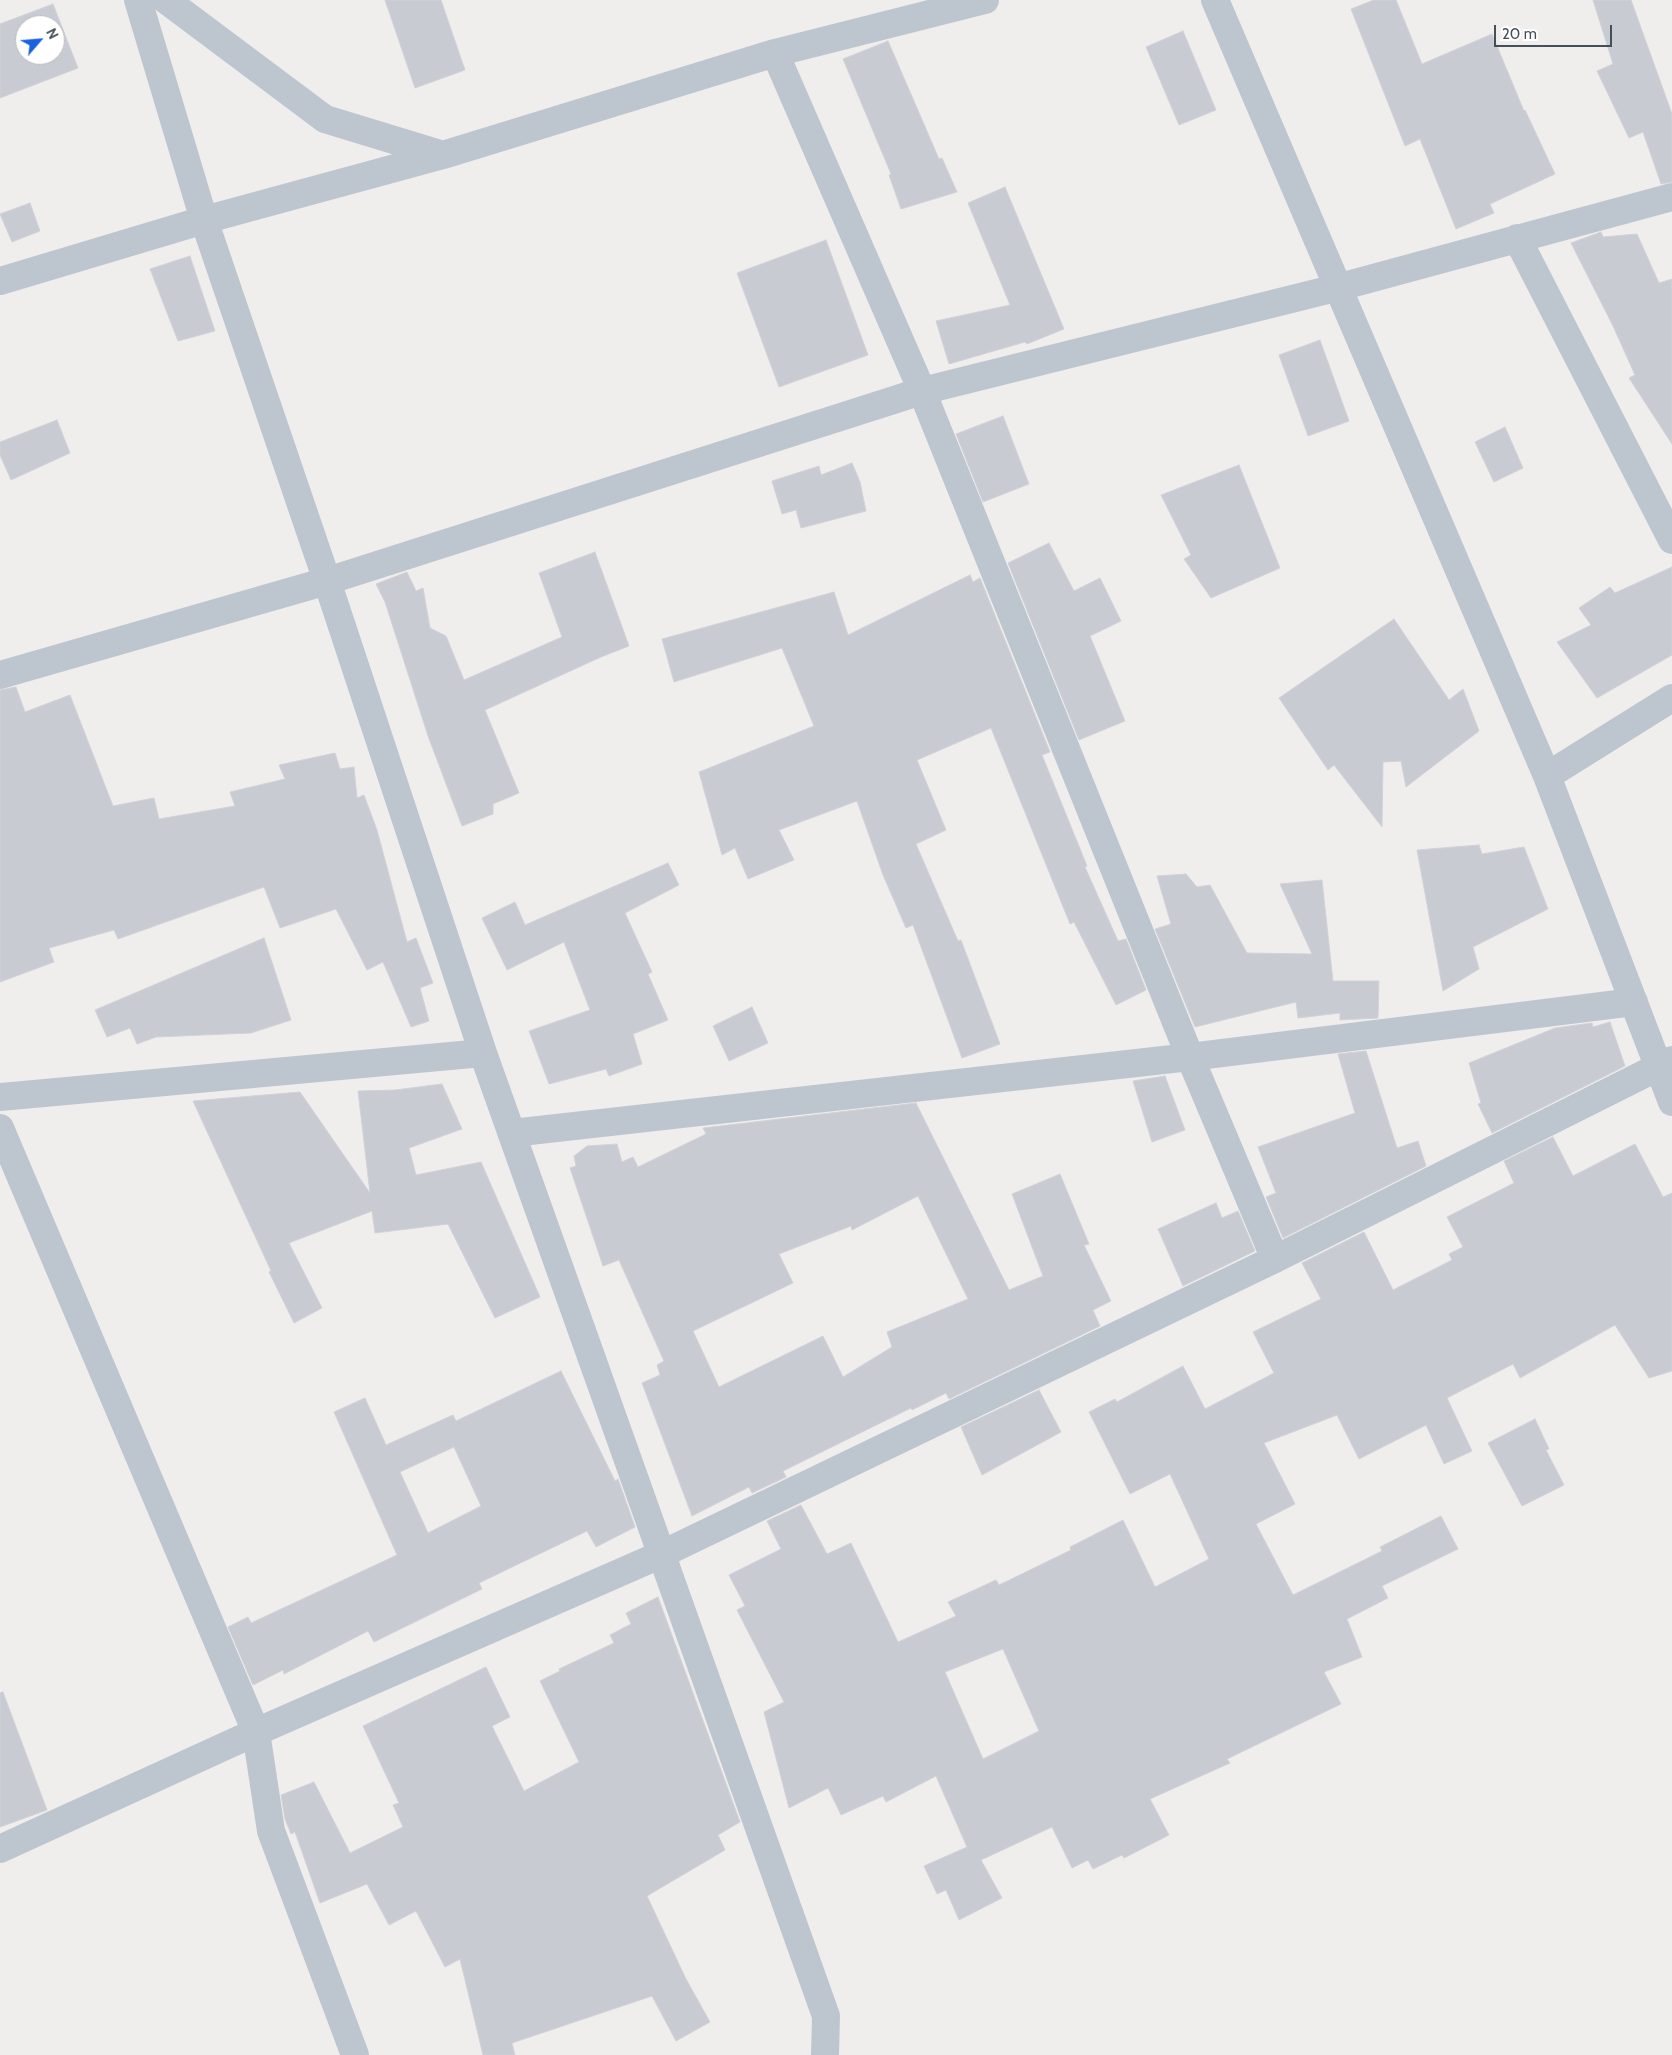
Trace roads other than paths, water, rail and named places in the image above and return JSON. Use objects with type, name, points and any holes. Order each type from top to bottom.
[{"type":"street","points":[[138,0],[204,220],[327,581],[483,1053],[660,1555],[826,2016],[825,2055]]},
{"type":"street","points":[[166,0],[325,119],[443,155]]},
{"type":"street","points":[[0,281],[204,220],[443,155],[774,53],[985,0]]},
{"type":"street","points":[[1215,0],[1336,288],[1547,776],[1634,1002],[1665,1063],[1672,1102]]},
{"type":"street","points":[[774,53],[922,392],[1190,1057],[1275,1259]]},
{"type":"street","points":[[0,675],[327,581],[922,392],[1336,288],[1672,197]]},
{"type":"street","points":[[1517,238],[1672,540]]},
{"type":"street","points":[[1547,776],[1672,698]]},
{"type":"street","points":[[512,1133],[1190,1057],[1634,1002]]},
{"type":"street","points":[[0,1097],[483,1053]]},
{"type":"street","points":[[0,1848],[256,1732],[660,1555],[1275,1259],[1665,1063]]},
{"type":"street","points":[[0,1128],[256,1732],[271,1831],[355,2055]]}]
